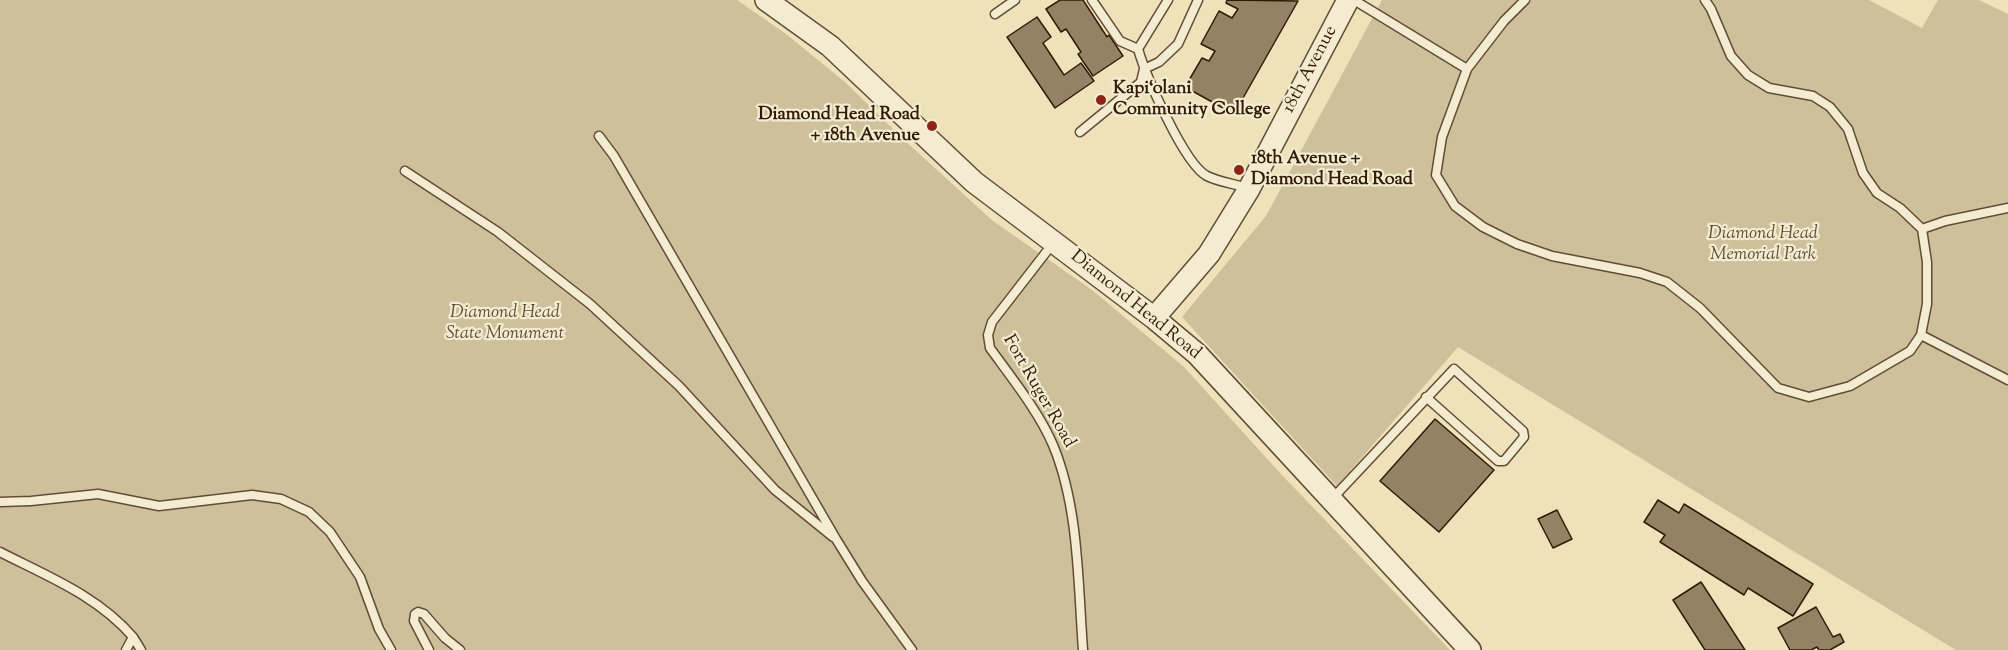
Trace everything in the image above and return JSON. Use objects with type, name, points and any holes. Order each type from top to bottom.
[{"type":"street","name":"Diamond Head Road","points":[[766,0],[830,46],[974,182],[1154,318],[1197,354],[1470,650]]},
{"type":"street","name":"18th Avenue","points":[[1154,318],[1209,254],[1249,189],[1348,0]]},
{"type":"lane","points":[[994,14],[1015,0]]},
{"type":"lane","points":[[1092,0],[1120,41],[1138,49]]},
{"type":"lane","points":[[1168,0],[1138,49],[1144,69],[1184,150],[1195,166],[1207,176],[1249,189]]},
{"type":"lane","points":[[1144,69],[1160,62],[1178,44],[1198,0]]},
{"type":"lane","points":[[1354,0],[1467,69]]},
{"type":"lane","points":[[1525,0],[1504,21],[1467,69],[1442,137],[1436,175],[1455,206],[1483,227],[1517,244],[1552,256],[1640,273],[1667,282],[1700,308],[1778,388],[1809,398],[1850,386],[1910,351],[1921,334],[1927,304],[1927,262],[1922,229],[1900,208],[1877,193],[1863,173],[1848,129],[1830,107],[1812,96],[1769,88],[1748,75],[1731,56],[1705,0]]},
{"type":"lane","points":[[1080,132],[1141,82],[1144,69]]},
{"type":"lane","points":[[599,136],[633,187],[836,539],[862,581],[912,650]]},
{"type":"lane","points":[[405,171],[498,232],[590,304],[679,386],[776,490],[836,539]]},
{"type":"lane","points":[[1922,229],[1945,221],[2008,208]]},
{"type":"lane","name":"Fort Ruger Road","points":[[1054,241],[992,322],[988,335],[990,348],[1045,430],[1058,459],[1069,503],[1077,556],[1083,650]]},
{"type":"lane","points":[[1921,334],[2008,380]]},
{"type":"lane","points":[[1330,500],[1426,397],[1454,369],[1523,432],[1524,437],[1504,461],[1498,461],[1426,397]]},
{"type":"lane","points":[[0,502],[98,494],[159,506],[244,495],[281,499],[309,512],[330,532],[360,577],[379,629],[391,650]]},
{"type":"lane","points":[[0,552],[69,586],[100,606],[133,637],[141,650]]},
{"type":"lane","points":[[429,650],[414,621],[417,612],[424,614],[445,638],[460,650]]},
{"type":"lane","points":[[126,650],[133,637]]},
{"type":"green space","name":"Diamond Head State Monument","points":[[0,0],[737,0],[786,34],[846,83],[903,139],[993,221],[1092,290],[1184,367],[1280,473],[1450,650],[0,650]]},
{"type":"green space","name":"Diamond Head Memorial Park","points":[[1382,0],[1869,0],[1922,28],[1938,0],[1979,0],[2008,14],[2008,650],[1956,650],[1458,347],[1337,486],[1182,317],[1266,216]]},
{"type":"building","points":[[1060,0],[1083,0],[1107,37],[1109,35],[1123,56],[1093,76],[1078,54],[1081,52],[1066,29],[1061,32],[1046,9]]},
{"type":"building","points":[[1227,0],[1298,1],[1234,114],[1185,87],[1202,58],[1209,61],[1215,51],[1201,44],[1219,11],[1232,18],[1238,9],[1226,3]]},
{"type":"building","points":[[1037,17],[1051,37],[1043,43],[1064,75],[1081,63],[1094,81],[1055,108],[1007,37]]},
{"type":"building","points":[[1435,419],[1494,470],[1439,532],[1380,481]]},
{"type":"building","points":[[1658,500],[1679,513],[1684,504],[1813,584],[1793,616],[1748,588],[1744,595],[1660,542],[1665,535],[1644,522]]},
{"type":"building","points":[[1557,510],[1572,539],[1553,548],[1538,519]]},
{"type":"building","points":[[1701,582],[1745,650],[1705,650],[1673,600]]},
{"type":"building","points":[[1816,607],[1833,637],[1840,634],[1844,642],[1830,650],[1819,650],[1817,647],[1811,650],[1790,650],[1778,628]]},
{"type":"place","name":"Kapi‘olani Community College","points":[[1101,100]]},
{"type":"place","name":"Diamond Head Road + 18th Avenue","points":[[932,126]]},
{"type":"place","name":"18th Avenue + Diamond Head Road","points":[[1239,170]]}]
